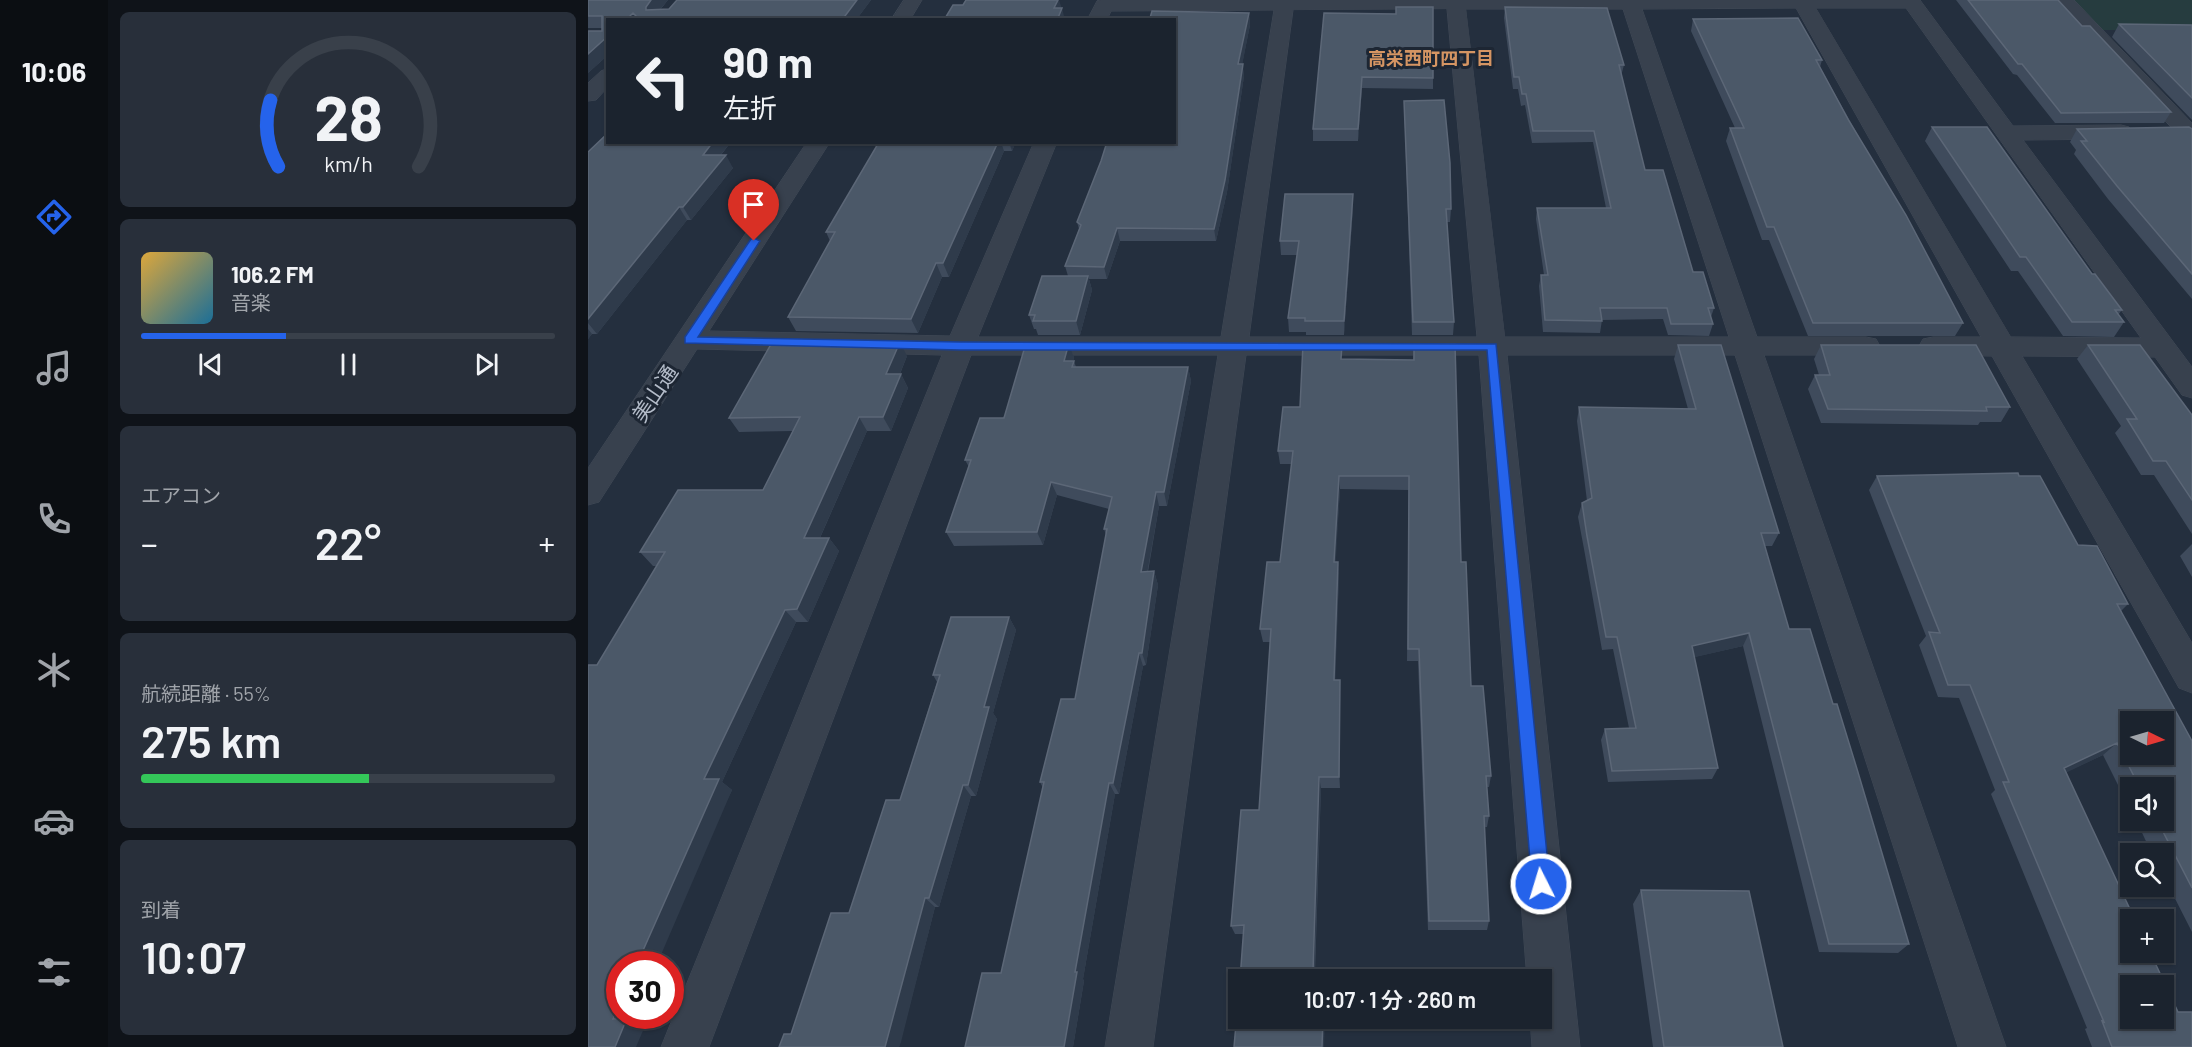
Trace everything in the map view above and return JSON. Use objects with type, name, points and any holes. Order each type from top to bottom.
[{"type":"street","points":[[901,18],[913,0]]},
{"type":"street","points":[[2063,0],[2190,133]]},
{"type":"street","points":[[1098,18],[1104,5],[1910,1],[2192,388]]},
{"type":"street","points":[[1803,3],[2192,677]]},
{"type":"street","points":[[1456,4],[1492,346],[1556,1047]]},
{"type":"street","points":[[1631,4],[1982,1047]]},
{"type":"street","points":[[1129,1047],[1284,5]]},
{"type":"street","points":[[588,95],[606,77]]},
{"type":"street","points":[[2006,133],[2147,131],[2190,133]]},
{"type":"street","name":"美山通","points":[[588,493],[818,144]]},
{"type":"street","points":[[686,1047],[960,346],[1045,144]]},
{"type":"street","points":[[689,340],[960,346],[1232,348],[2000,346],[2162,348]]},
{"type":"green space","points":[[2063,0],[2192,0],[2192,30],[2092,30]]},
{"type":"building","points":[[588,0],[651,0],[646,10],[669,9],[677,0],[857,0],[844,18],[638,18],[633,13],[628,18],[606,18],[606,38],[588,54],[588,31],[602,31],[602,16],[588,16]]},
{"type":"building","points":[[966,0],[1058,0],[1054,8],[1062,8],[1058,18],[945,18],[953,5],[963,5]]},
{"type":"building","points":[[1968,0],[2058,0],[2082,26],[2090,26],[2171,112],[2061,113],[2022,64],[2018,64]]},
{"type":"building","points":[[1396,7],[1433,7],[1433,78],[1362,77],[1358,129],[1313,129],[1324,13],[1396,14]]},
{"type":"building","points":[[1505,7],[1607,8],[1624,65],[1619,65],[1645,170],[1663,170],[1693,272],[1703,272],[1714,308],[1708,308],[1713,324],[1671,324],[1667,308],[1600,308],[1602,321],[1545,320],[1541,275],[1548,275],[1537,208],[1611,208],[1594,131],[1533,131],[1526,94],[1522,94],[1519,77],[1514,77]]},
{"type":"building","points":[[1152,11],[1249,13],[1238,64],[1243,64],[1225,180],[1214,229],[1117,228],[1104,267],[1065,266],[1081,225],[1077,222],[1106,144],[1176,144],[1176,18],[1150,18]]},
{"type":"building","points":[[1798,18],[1822,60],[1816,60],[1849,121],[1906,215],[1963,323],[1813,323],[1774,227],[1767,227],[1730,128],[1744,128],[1693,19]]},
{"type":"building","points":[[2119,24],[2192,25],[2192,98]]},
{"type":"building","points":[[1444,100],[1450,163],[1451,209],[1446,209],[1454,322],[1413,322],[1404,101]]},
{"type":"building","points":[[1932,127],[1987,127],[2092,274],[2095,274],[2122,310],[2115,310],[2124,322],[2072,322],[2026,257],[2020,257]]},
{"type":"building","points":[[2189,127],[2192,129],[2192,274],[2081,141],[2087,141],[2077,129]]},
{"type":"building","points":[[606,135],[606,144],[711,144],[703,155],[726,155],[683,207],[679,207],[588,319],[588,152]]},
{"type":"building","points":[[878,144],[997,144],[943,263],[936,263],[911,319],[788,317],[835,232],[826,232]]},
{"type":"building","points":[[1285,194],[1353,194],[1344,321],[1305,321],[1305,318],[1288,318],[1299,241],[1280,241]]},
{"type":"building","points":[[1042,276],[1088,276],[1076,321],[1033,321],[1035,315],[1029,315]]},
{"type":"building","points":[[774,339],[900,342],[886,374],[901,374],[883,417],[859,417],[804,538],[829,538],[797,609],[785,610],[704,779],[719,779],[643,951],[606,951],[606,1029],[622,1029],[615,1047],[588,1047],[588,665],[597,665],[665,552],[640,552],[678,490],[763,490],[800,417],[729,418]]},
{"type":"building","points":[[1026,343],[1069,343],[1064,361],[1074,361],[1072,367],[1188,367],[1164,492],[1156,492],[1141,572],[1154,571],[1142,653],[1139,653],[1113,783],[1109,783],[1064,1047],[965,1047],[982,973],[1001,973],[1044,782],[1040,782],[1061,699],[1075,699],[1107,529],[1104,529],[1112,497],[1051,482],[1037,532],[946,532],[971,460],[965,460],[980,418],[1004,418]]},
{"type":"building","points":[[1303,344],[1342,344],[1341,359],[1414,360],[1414,344],[1455,344],[1461,562],[1466,562],[1471,686],[1483,686],[1491,776],[1486,776],[1489,816],[1484,816],[1489,921],[1429,921],[1419,649],[1408,649],[1409,476],[1339,476],[1334,562],[1338,562],[1334,680],[1340,680],[1339,777],[1319,777],[1313,969],[1241,969],[1244,925],[1231,926],[1241,810],[1259,810],[1271,629],[1260,629],[1267,562],[1280,562],[1293,451],[1278,451],[1283,407],[1300,407]]},
{"type":"building","points":[[1678,345],[1721,345],[1779,533],[1761,533],[1789,629],[1810,629],[1833,704],[1837,704],[1909,944],[1829,944],[1749,633],[1692,646],[1718,768],[1612,771],[1605,729],[1636,728],[1617,637],[1606,637],[1587,536],[1582,503],[1592,498],[1579,407],[1696,409]]},
{"type":"building","points":[[1821,345],[1976,345],[2010,407],[1986,407],[1987,411],[1828,409],[1815,375],[1830,375]]},
{"type":"building","points":[[2088,345],[2140,345],[2192,415],[2192,500],[2166,461],[2153,461],[2127,419],[2137,419]]},
{"type":"building","points":[[2018,473],[2019,476],[2040,476],[2078,545],[2097,546],[2128,604],[2117,604],[2192,741],[2192,888],[2174,853],[2174,843],[2169,843],[2163,831],[2174,831],[2174,777],[2134,777],[2128,765],[2174,765],[2174,711],[2120,711],[2120,749],[2117,743],[2064,768],[2120,888],[2120,897],[2124,897],[2130,909],[2120,909],[2120,963],[2155,963],[2161,975],[2120,975],[2120,1029],[2174,1029],[2174,1003],[2178,1012],[2192,1012],[2192,1047],[2112,1047],[2102,1021],[2104,1022],[2003,782],[2009,782],[1970,685],[1948,685],[1929,632],[1940,633],[1877,476]]},
{"type":"building","points":[[951,617],[1009,617],[984,707],[989,707],[968,785],[963,785],[929,898],[925,898],[885,1047],[779,1047],[784,1034],[791,1034],[831,913],[849,913],[886,800],[900,800],[940,675],[933,675]]},
{"type":"building","points":[[1641,890],[1749,891],[1783,1047],[1664,1047]]},
{"type":"building","points":[[1236,1029],[1323,1029],[1322,1047],[1234,1047]]},
{"type":"district","name":"高栄西町四丁目","points":[[1431,58]]},
{"type":"route","points":[[754,241],[689,340],[960,346],[1210,348],[1492,346],[1541,884]]}]
